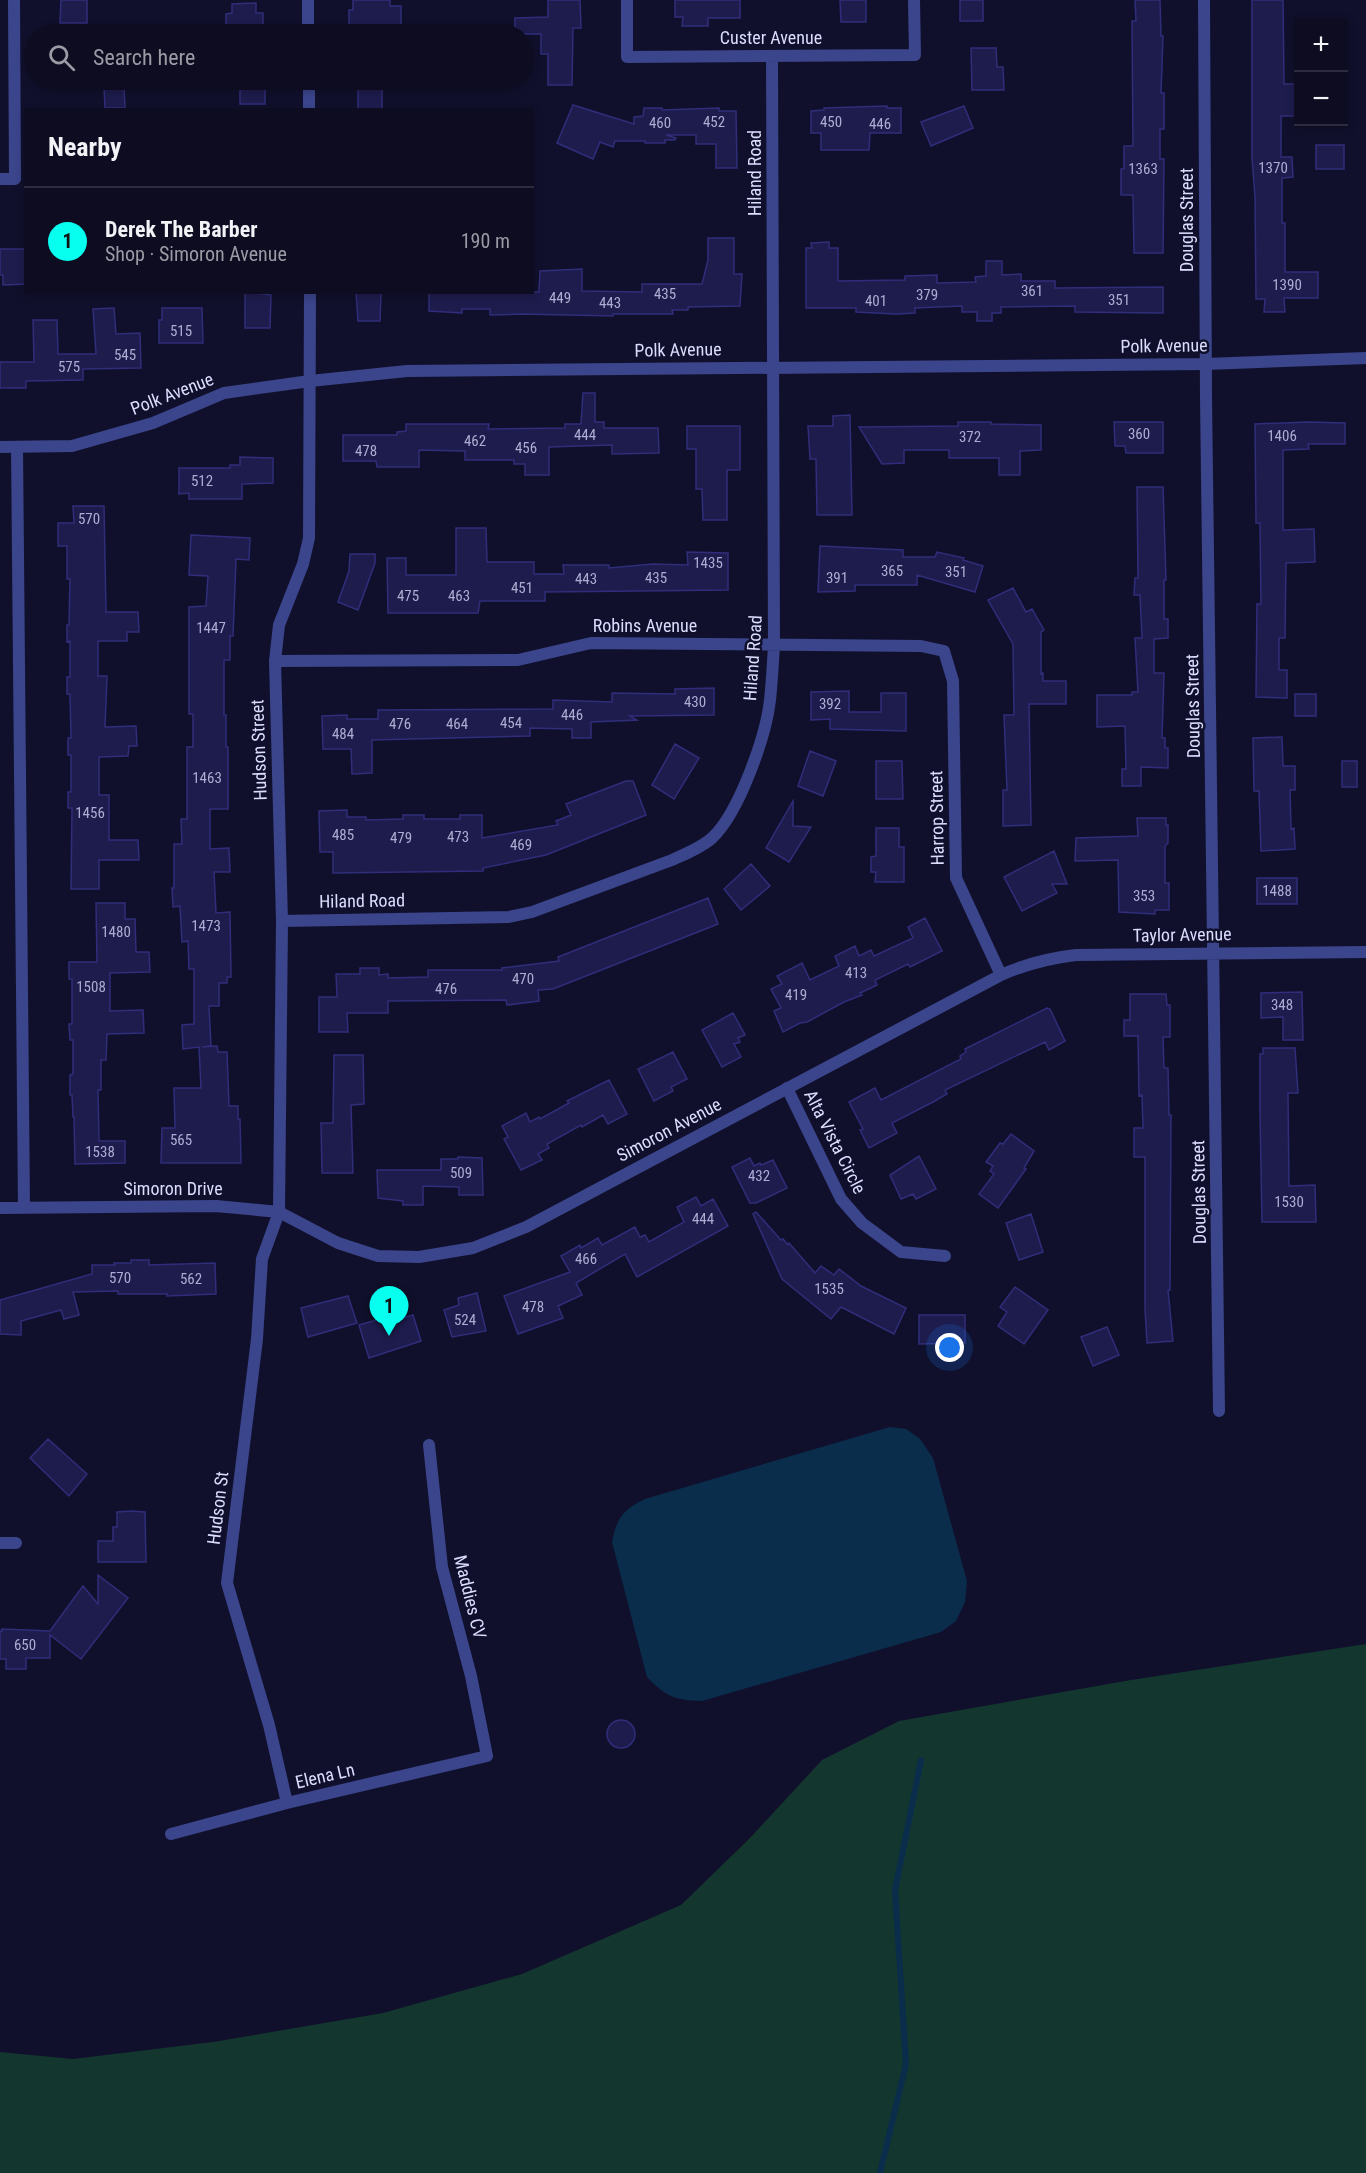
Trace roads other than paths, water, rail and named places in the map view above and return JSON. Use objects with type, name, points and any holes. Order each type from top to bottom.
[{"type":"street","points":[[0,179],[15,179],[15,0]]},
{"type":"street","points":[[308,0],[309,24]]},
{"type":"street","name":"Custer Avenue","points":[[627,0],[627,57],[915,55],[914,0]]},
{"type":"street","name":"Douglas Street","points":[[1204,0],[1206,364],[1219,1411]]},
{"type":"street","name":"Hiland Road","points":[[282,921],[509,917],[532,912],[693,850],[711,839],[724,824],[741,794],[756,754],[770,702],[774,645],[772,56]]},
{"type":"street","points":[[309,90],[309,108]]},
{"type":"street","name":"Hudson Street","points":[[279,1212],[282,921],[275,662],[279,625],[303,564],[309,538],[310,294]]},
{"type":"street","name":"Polk Avenue","points":[[0,447],[72,446],[153,423],[224,393],[407,371],[1206,364],[1366,358]]},
{"type":"street","points":[[17,447],[24,1208]]},
{"type":"street","name":"Robins Avenue","points":[[275,662],[518,660],[591,643],[921,646],[944,651]]},
{"type":"street","name":"Harrop Street","points":[[944,651],[953,681],[956,878],[1001,975]]},
{"type":"street","name":"Taylor Avenue","points":[[1001,975],[1023,965],[1068,956],[1366,952]]},
{"type":"street","name":"Simoron Avenue","points":[[338,1243],[378,1256],[420,1257],[474,1248],[526,1227],[1001,975]]},
{"type":"street","name":"Alta Vista Circle","points":[[787,1088],[841,1199],[862,1223],[901,1252],[945,1256]]},
{"type":"street","name":"Simoron Drive","points":[[0,1208],[216,1206],[279,1212],[338,1243]]},
{"type":"street","name":"Hudson St","points":[[279,1212],[262,1259],[257,1339],[227,1583],[269,1725],[287,1803]]},
{"type":"street","name":"Maddies CV","points":[[429,1445],[442,1567],[471,1676],[488,1756]]},
{"type":"street","points":[[0,1543],[16,1543]]},
{"type":"street","name":"Elena Ln","points":[[171,1834],[287,1803],[488,1756]]},
{"type":"water","points":[[890,1427],[906,1429],[920,1439],[933,1458],[967,1581],[965,1602],[956,1621],[941,1632],[702,1701],[685,1700],[672,1696],[654,1684],[647,1677],[612,1542],[616,1527],[626,1511],[645,1499]]},
{"type":"waterway","points":[[880,2173],[906,2064],[895,1890],[921,1760]]},
{"type":"place","name":"Derek The Barber","points":[[389,1336]]}]
